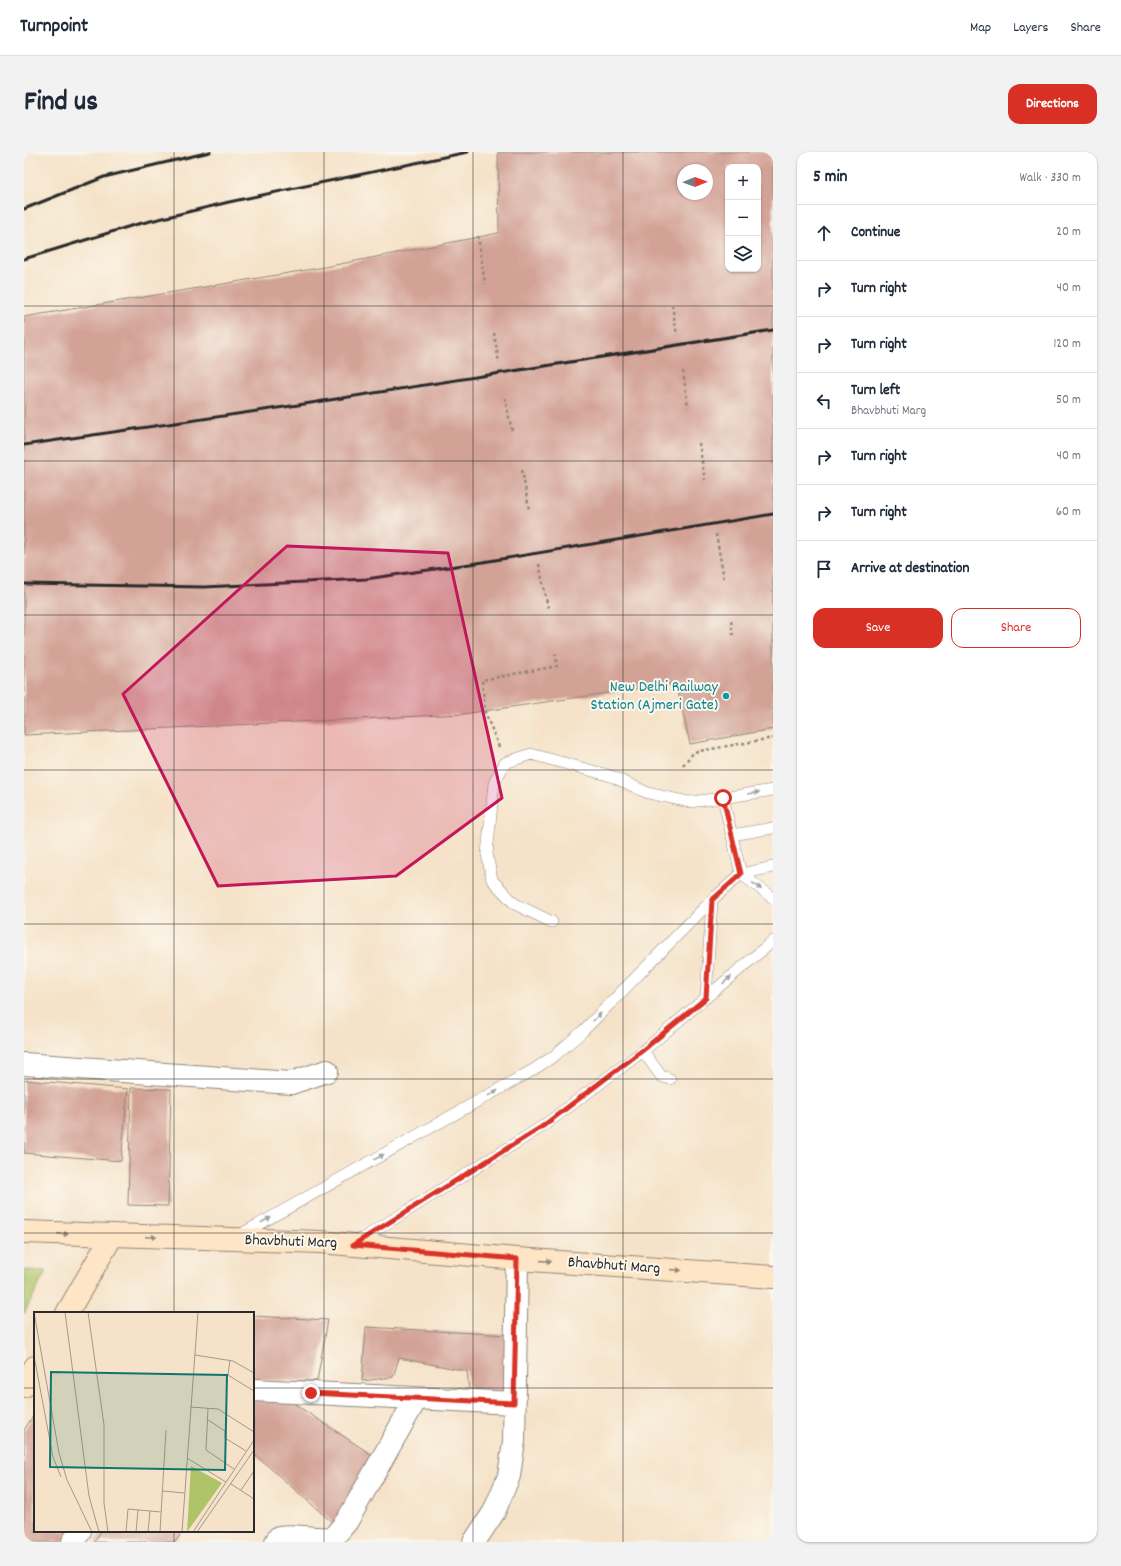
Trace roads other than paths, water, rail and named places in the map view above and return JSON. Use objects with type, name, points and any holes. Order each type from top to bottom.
[{"type":"street","points":[[24,1064],[291,1083],[328,1071]]},
{"type":"street","name":"Bhavbhuti Marg","points":[[24,1232],[353,1245],[517,1259],[773,1277]]},
{"type":"street","points":[[68,1312],[112,1236]]},
{"type":"street","points":[[474,1542],[494,1512],[509,1476],[514,1441],[517,1259]]},
{"type":"street","points":[[24,1386],[34,1369]]},
{"type":"street","points":[[254,1390],[514,1403]]},
{"type":"street","points":[[276,1542],[279,1537],[289,1535],[308,1539],[333,1538],[347,1521],[416,1398]]},
{"type":"street","points":[[74,1542],[79,1532]]},
{"type":"lane","points":[[552,922],[515,904],[492,880],[487,854],[494,783],[505,763],[531,754],[611,776],[648,793],[689,802],[773,790]]},
{"type":"lane","points":[[723,798],[741,874],[773,898]]},
{"type":"lane","points":[[732,835],[773,828]]},
{"type":"lane","points":[[232,1240],[533,1070],[554,1056],[583,1031],[712,900],[741,874],[773,867]]},
{"type":"lane","points":[[706,998],[712,900]]},
{"type":"lane","points":[[353,1245],[543,1126],[643,1050],[773,941]]},
{"type":"lane","points":[[643,1050],[661,1076],[670,1079]]},
{"type":"railway","points":[[24,209],[104,177],[210,152]]},
{"type":"railway","points":[[24,259],[134,225],[229,202],[468,152]]},
{"type":"railway","points":[[24,445],[298,405],[773,330]]},
{"type":"railway","points":[[24,584],[204,587],[366,579],[477,563],[773,514]]},
{"type":"place","name":"New Delhi Railway Station (Ajmeri Gate)","points":[[726,696]]}]
